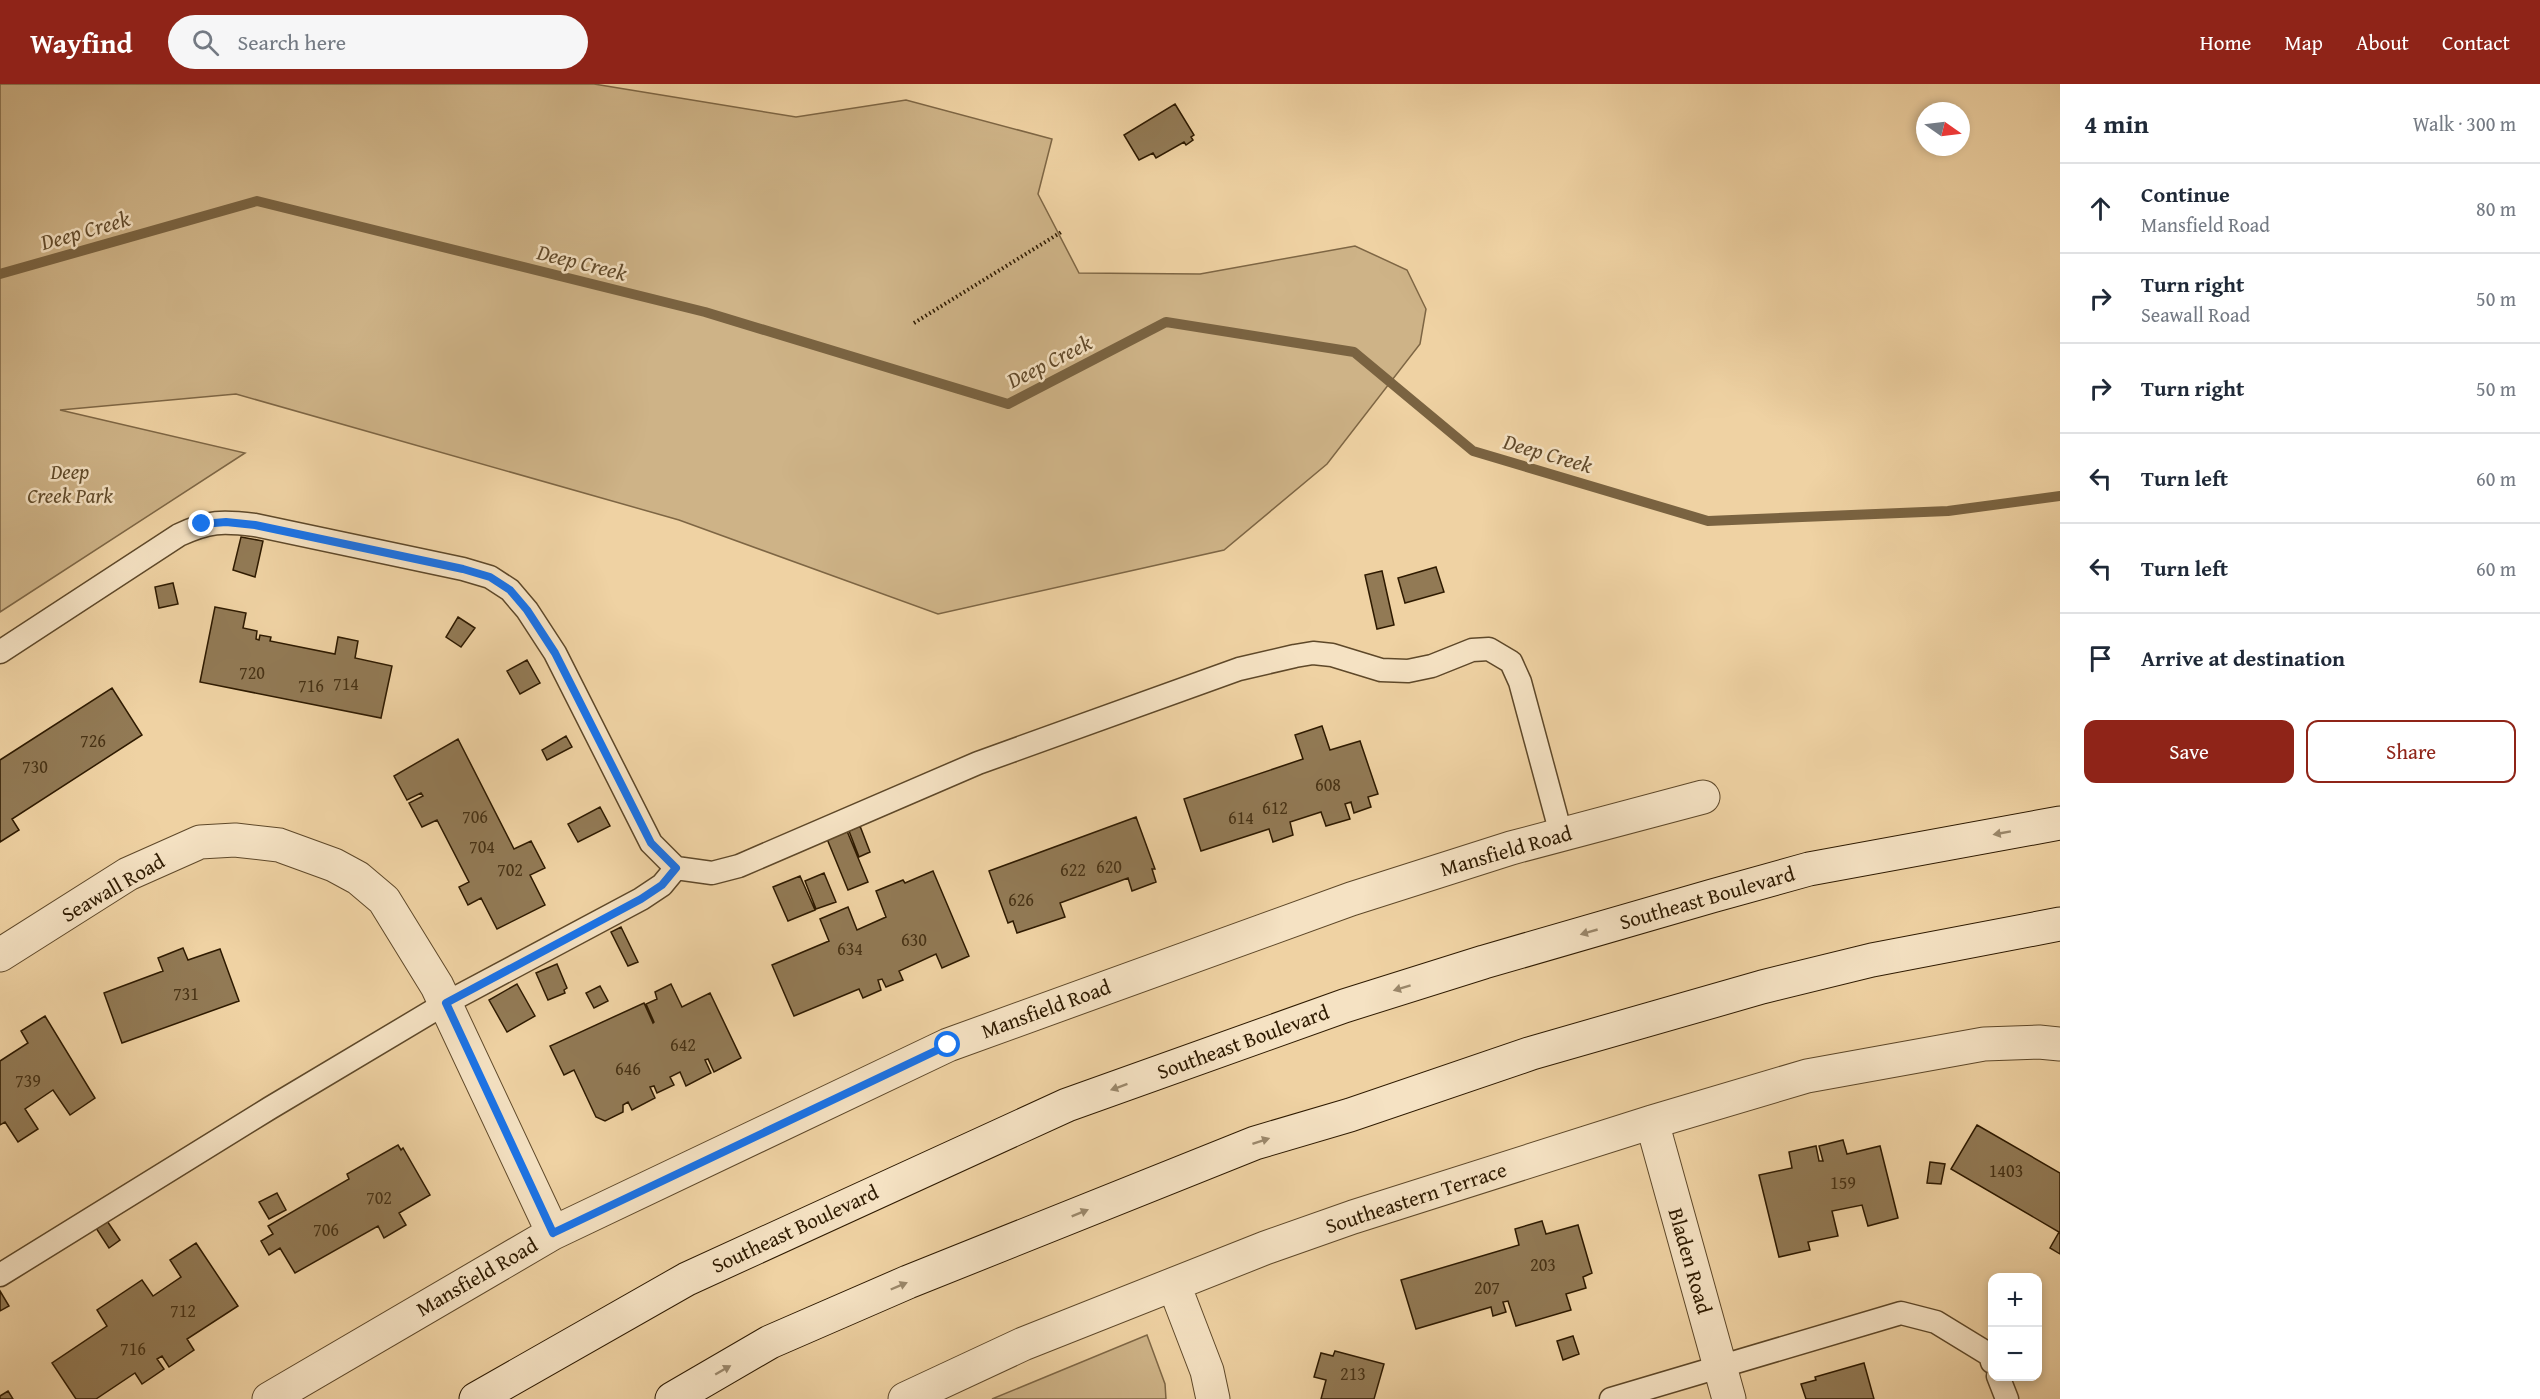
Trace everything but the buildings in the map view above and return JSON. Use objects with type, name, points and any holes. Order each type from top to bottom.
[{"type":"street","name":"Mansfield Road","points":[[269,1399],[553,1233],[948,1045],[1351,899],[1511,848],[1703,797]]},
{"type":"street","name":"Southeast Boulevard","points":[[476,1399],[687,1280],[868,1195],[1078,1101],[1344,1006],[1484,962],[1734,890],[1809,869],[2060,823]]},
{"type":"street","name":"Seawall Road","points":[[0,955],[128,874],[200,842],[235,840],[279,844],[334,865],[358,878],[384,900],[446,1003],[553,1233]]},
{"type":"street","points":[[672,1399],[770,1342],[908,1282],[1255,1143],[1350,1115],[1532,1053],[1762,987],[1872,960],[2060,924]]},
{"type":"street","name":"Southeastern Terrace","points":[[905,1399],[1023,1344],[1265,1248],[1353,1217],[1652,1122],[1807,1076],[1984,1044],[2039,1042],[2060,1044]]},
{"type":"street","name":"Bladen Road","points":[[1652,1122],[1725,1384]]},
{"type":"street","points":[[1174,1285],[1207,1371],[1213,1399]]},
{"type":"lane","points":[[0,652],[178,535],[202,524],[226,522],[255,525],[463,569],[490,577],[510,590],[527,610],[555,653],[651,843],[676,868],[712,873],[739,866],[978,763],[1239,669],[1313,653],[1332,655],[1381,670],[1408,671],[1432,666],[1472,650],[1489,649],[1511,662],[1520,682],[1561,834]]},
{"type":"lane","points":[[0,1275],[270,1108],[446,1003],[641,899],[662,885],[676,868]]},
{"type":"lane","points":[[1611,1399],[1725,1384],[1901,1313],[1936,1322],[1988,1354]]},
{"type":"lane","points":[[2000,1381],[2007,1399]]},
{"type":"path","points":[[914,323],[1063,231]]},
{"type":"green space","name":"Deep Creek Park","points":[[0,84],[594,84],[796,117],[906,100],[1052,139],[1038,194],[1079,273],[1200,274],[1355,246],[1407,270],[1426,309],[1420,344],[1327,464],[1224,550],[938,614],[679,520],[236,394],[60,410],[245,453],[0,612]]},
{"type":"green space","points":[[1147,1335],[1165,1384],[1166,1399],[992,1399]]},
{"type":"waterway","name":"Deep Creek","points":[[0,274],[257,201],[705,312],[1008,404],[1166,322],[1354,352],[1473,451],[1708,521],[1948,511],[2060,496]]},
{"type":"route","points":[[202,524],[226,522],[255,525],[463,569],[490,577],[510,590],[527,610],[555,653],[651,843],[676,868],[662,885],[641,899],[446,1003],[553,1233],[948,1045]]}]
